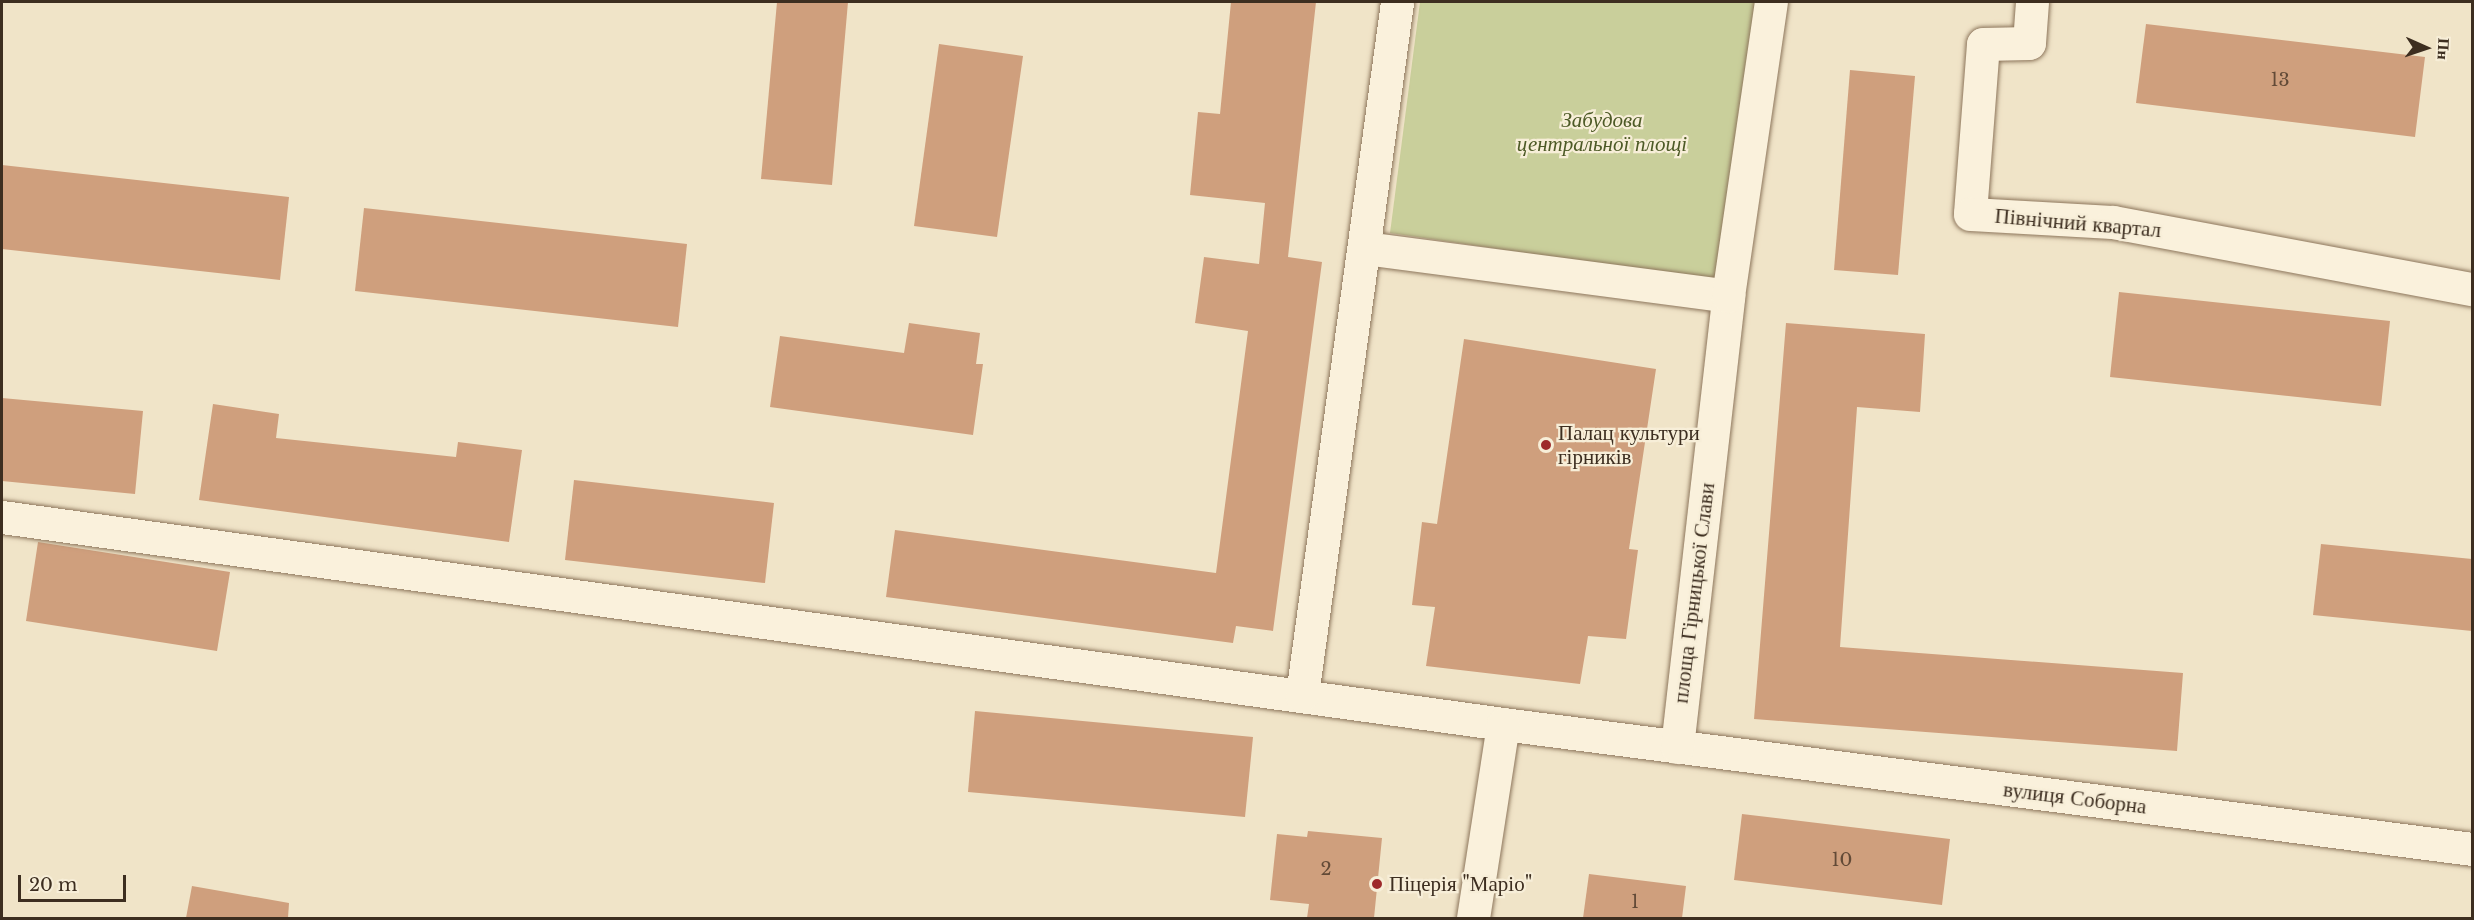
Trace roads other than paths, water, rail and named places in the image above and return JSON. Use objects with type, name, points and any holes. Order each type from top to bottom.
[{"type":"street","points":[[1302,695],[1397,2]]},
{"type":"street","name":"площа Гірницької Слави","points":[[1677,747],[1728,296],[1770,2]]},
{"type":"street","name":"Північний квартал","points":[[2032,2],[2029,43],[1983,44],[1970,213],[2113,222],[2472,289]]},
{"type":"street","points":[[1365,248],[1728,296]]},
{"type":"street","name":"вулиця Соборна","points":[[2,517],[1503,724],[2472,849]]},
{"type":"street","points":[[1473,918],[1503,724]]},
{"type":"place","name":"Палац культури гірників","points":[[1546,445]]},
{"type":"place","name":"Піцерія \"Маріо\"","points":[[1377,884]]},
{"type":"park label","name":"Забудова центральної площі","points":[[1602,132]]}]
